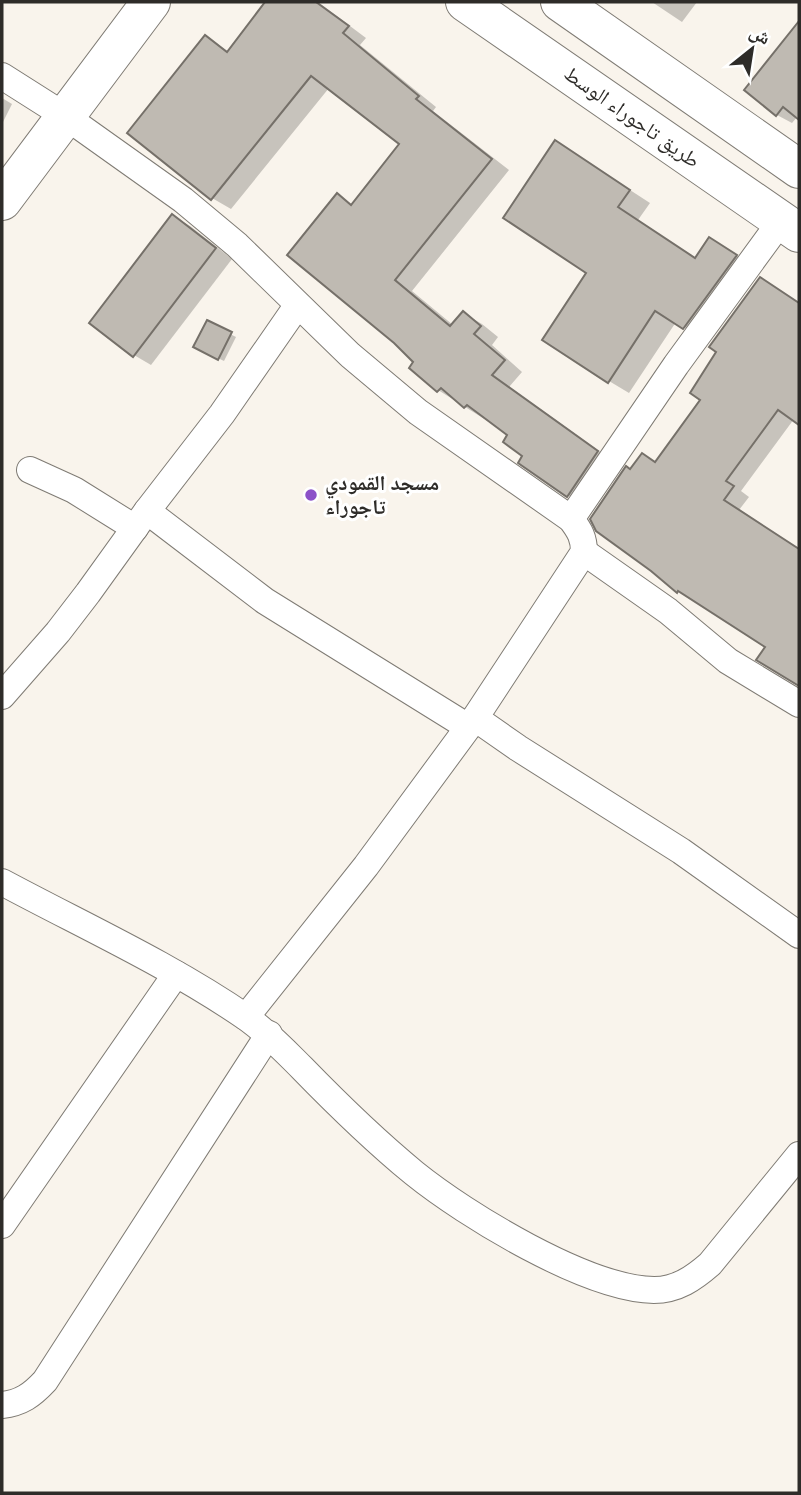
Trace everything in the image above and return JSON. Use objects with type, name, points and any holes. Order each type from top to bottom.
[{"type":"main road","points":[[2,201],[151,2]]},
{"type":"main road","name":"طريق تاجوراء الوسط","points":[[465,2],[790,227]]},
{"type":"main road","points":[[560,2],[799,169]]},
{"type":"street","points":[[2,76],[65,116],[183,200],[237,245],[350,355],[418,412],[571,519],[581,533],[584,552],[472,722],[366,866],[246,1017]]},
{"type":"street","points":[[571,519],[676,365],[790,227]]},
{"type":"street","points":[[2,696],[58,632],[222,414],[297,306]]},
{"type":"street","points":[[30,470],[141,520],[265,601],[518,748],[681,851],[799,934]]},
{"type":"street","points":[[584,552],[668,611],[728,661],[799,704]]},
{"type":"street","points":[[2,882],[176,974],[246,1017],[269,1034],[351,1116],[414,1173],[450,1200],[564,1265],[629,1287],[655,1290],[677,1287],[710,1265],[799,1155]]},
{"type":"street","points":[[2,1225],[176,974]]},
{"type":"street","points":[[2,1405],[16,1404],[45,1381],[269,1034]]},
{"type":"building","points":[[265,2],[316,2],[349,26],[343,33],[419,96],[416,99],[492,159],[395,280],[450,326],[463,311],[481,326],[474,334],[505,360],[492,375],[598,451],[567,497],[518,463],[522,456],[503,442],[507,435],[467,405],[464,408],[441,388],[437,392],[409,368],[413,362],[394,343],[287,255],[337,193],[351,205],[399,144],[311,76],[211,200],[127,133],[205,35],[227,52]]},
{"type":"building","points":[[799,21],[799,120],[783,107],[776,116],[744,90]]},
{"type":"building","points":[[555,140],[630,190],[618,207],[695,258],[709,237],[737,255],[683,329],[655,311],[608,383],[542,340],[586,273],[503,218]]},
{"type":"building","points":[[172,214],[216,248],[133,357],[89,323]]},
{"type":"building","points":[[760,277],[799,303],[799,425],[778,410],[726,481],[734,486],[724,500],[799,549],[799,686],[756,660],[765,647],[678,591],[677,593],[596,531],[590,519],[626,466],[630,469],[642,453],[655,462],[700,400],[690,393],[716,352],[709,347]]},
{"type":"building","points":[[207,320],[232,332],[218,360],[193,347]]},
{"type":"place","name":"مسجد القمودي تاجوراء","points":[[311,495]]}]
